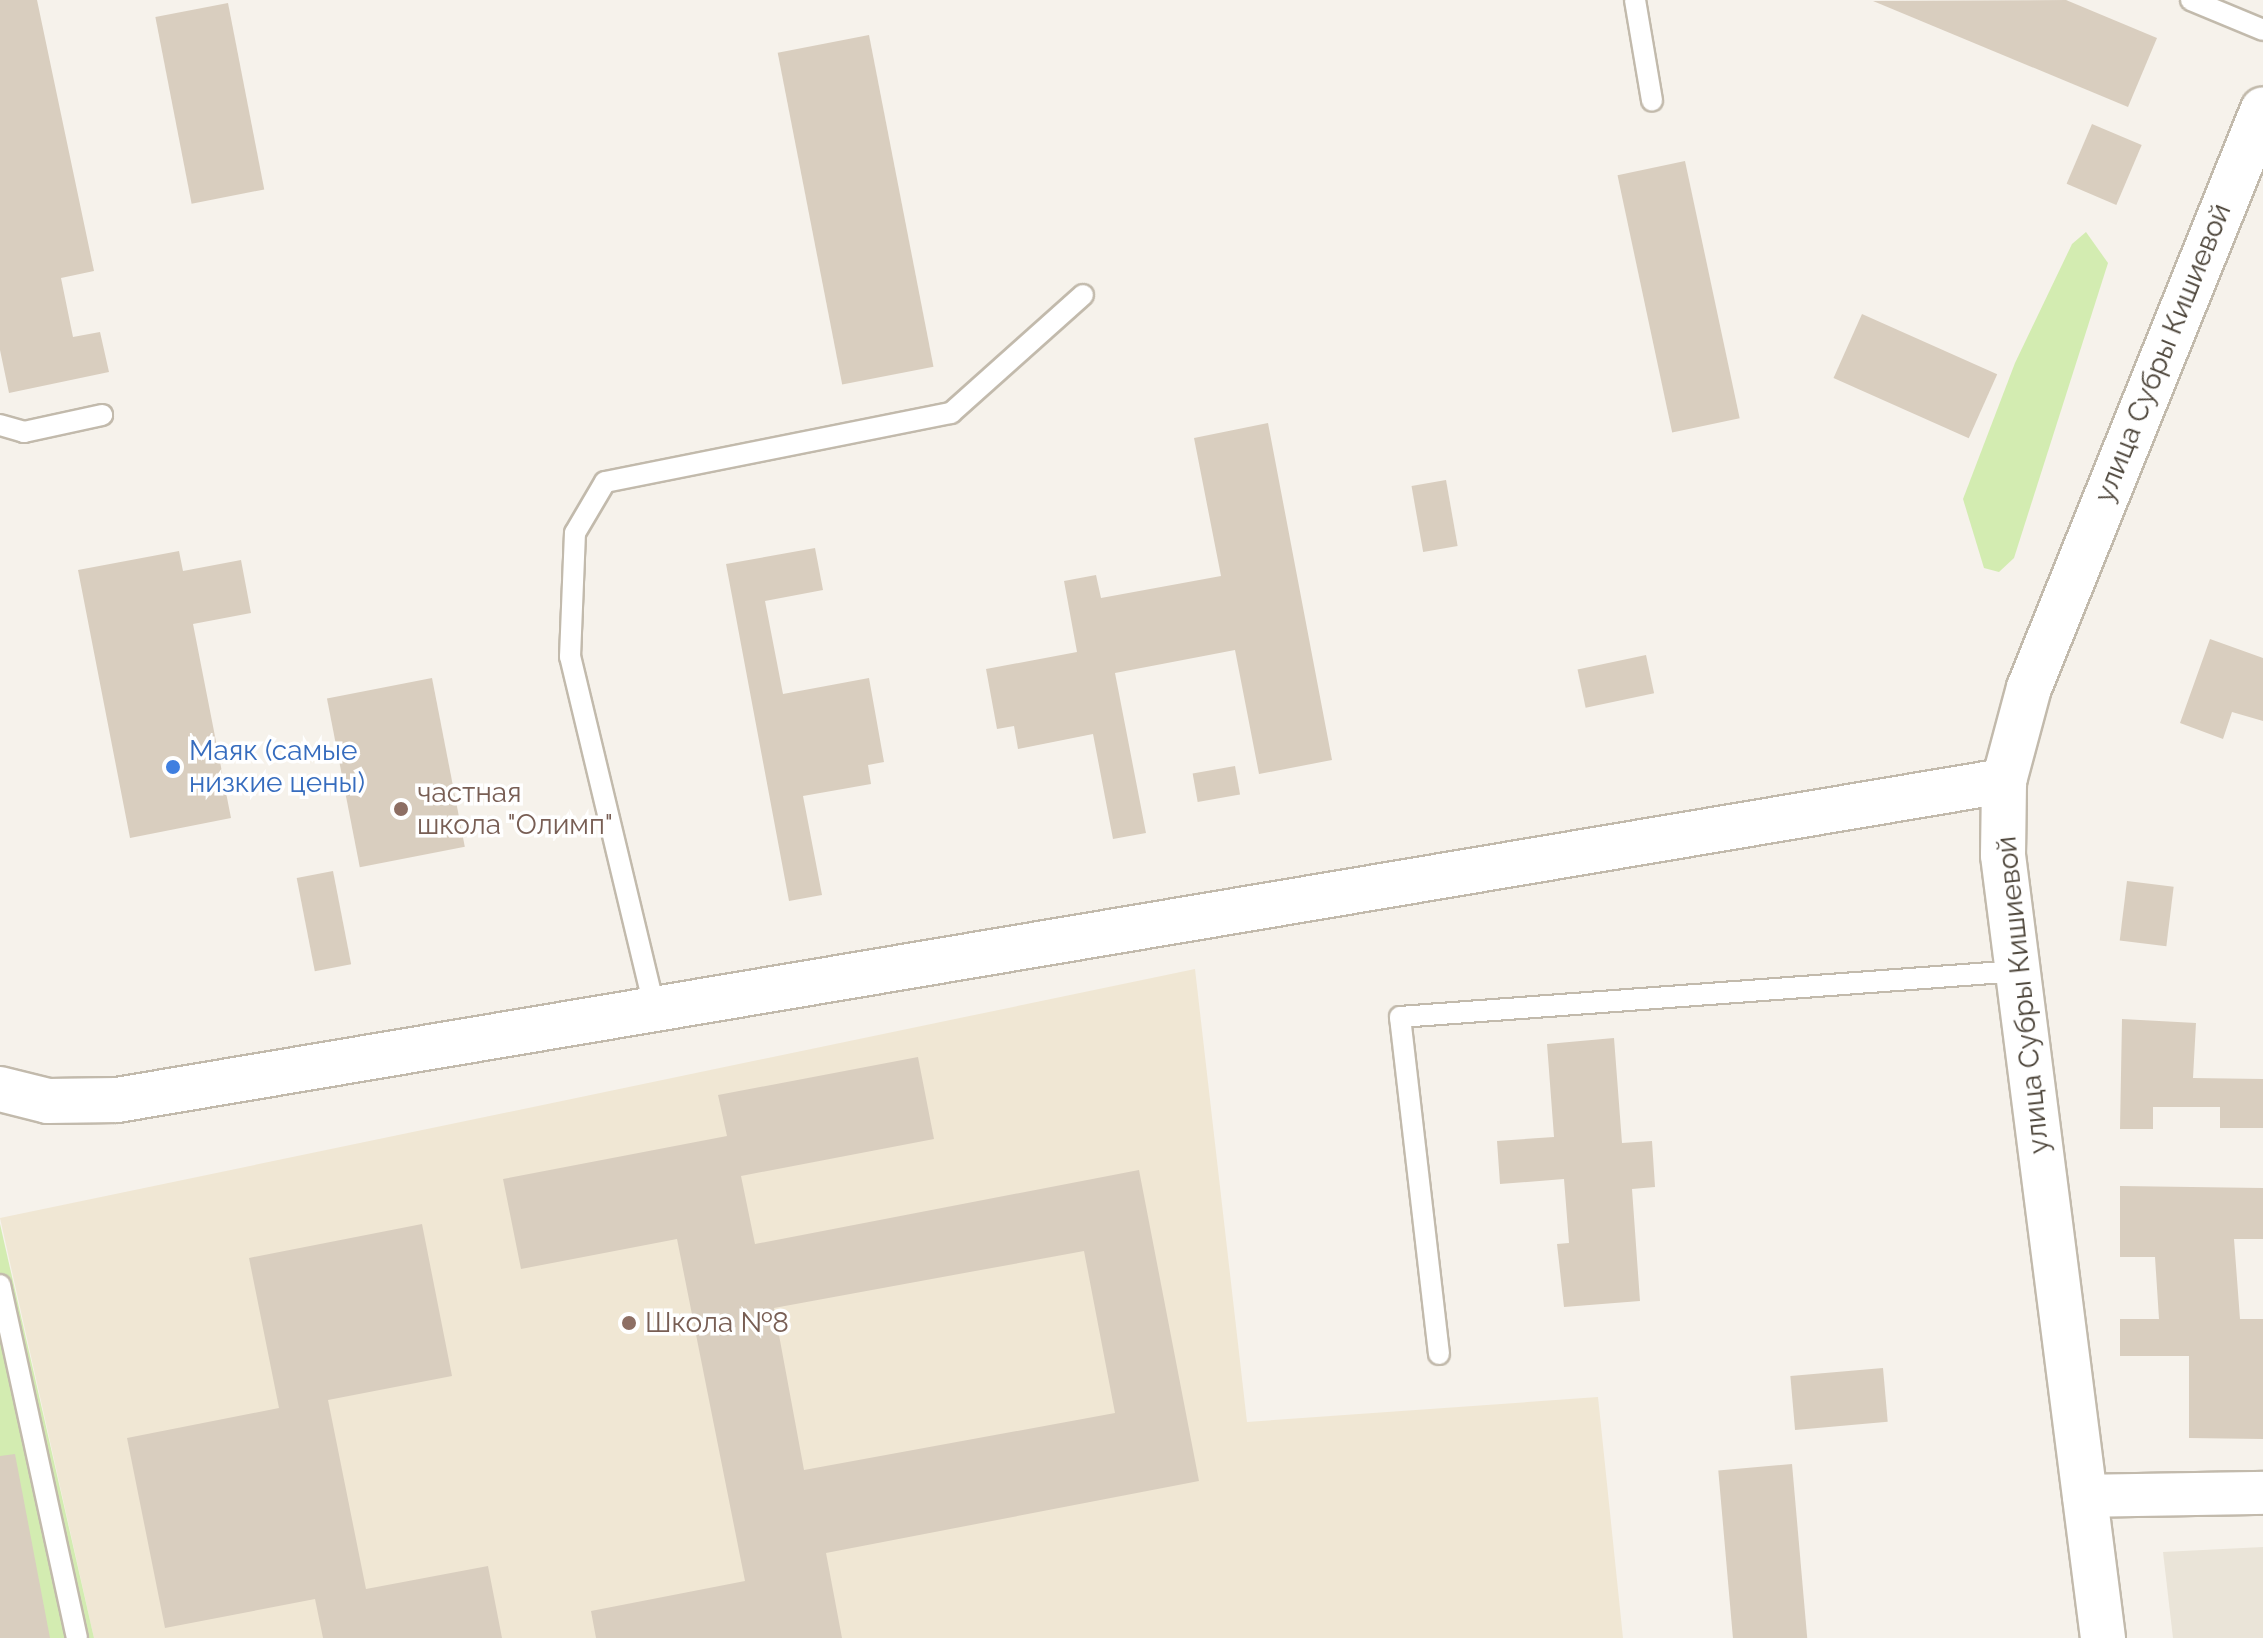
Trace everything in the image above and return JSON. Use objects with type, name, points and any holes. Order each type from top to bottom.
[{"type":"street","name":"улица Субры Кишиевой","points":[[2103,1638],[2003,855],[2004,781],[2029,688],[2263,109]]},
{"type":"street","points":[[0,1089],[48,1101],[117,1100],[654,1006],[2004,781]]},
{"type":"street","points":[[2084,1496],[2263,1493]]},
{"type":"lane","points":[[1635,0],[1652,101]]},
{"type":"lane","points":[[2191,0],[2263,30]]},
{"type":"lane","points":[[654,1006],[570,657],[575,533],[605,482],[951,413],[1083,295]]},
{"type":"lane","points":[[0,425],[24,432],[102,415]]},
{"type":"lane","points":[[1439,1354],[1400,1017],[2018,971]]},
{"type":"lane","points":[[1,1291],[77,1638]]},
{"type":"shaded area","name":"Школа №8","points":[[1195,969],[1247,1422],[1598,1397],[1623,1638],[94,1638],[0,1218]]},
{"type":"shaded area","points":[[2263,1547],[2263,1638],[2173,1638],[2163,1552]]},
{"type":"green space","points":[[2086,232],[2108,263],[2014,558],[1999,572],[1984,568],[1963,499],[2015,363],[2072,244]]},
{"type":"green space","points":[[0,1224],[94,1638],[0,1638]]},
{"type":"building","points":[[0,0],[37,0],[94,271],[61,278],[73,337],[100,332],[109,372],[9,393],[0,350]]},
{"type":"building","points":[[2066,0],[2157,38],[2128,107],[1873,1]]},
{"type":"building","points":[[228,3],[264,190],[192,204],[155,17]]},
{"type":"building","points":[[869,35],[933,367],[842,385],[778,53]]},
{"type":"building","points":[[2092,124],[2142,145],[2116,205],[2067,184]]},
{"type":"building","points":[[1685,161],[1740,418],[1672,433],[1618,175]]},
{"type":"building","points":[[1862,314],[1997,374],[1969,438],[1834,378]]},
{"type":"building","points":[[1268,423],[1332,760],[1259,774],[1235,650],[1115,673],[1146,833],[1113,839],[1093,734],[1018,749],[1014,726],[997,729],[986,669],[1077,652],[1064,581],[1096,575],[1101,598],[1221,576],[1194,438]]},
{"type":"building","points":[[1446,480],[1458,546],[1423,552],[1412,486]]},
{"type":"building","points":[[815,548],[823,590],[765,601],[783,694],[869,678],[884,762],[868,765],[871,784],[803,796],[822,895],[789,901],[726,564]]},
{"type":"building","points":[[179,551],[183,571],[241,560],[251,613],[193,624],[231,818],[130,838],[78,570]]},
{"type":"building","points":[[2210,639],[2263,658],[2263,721],[2232,712],[2223,739],[2180,723]]},
{"type":"building","points":[[1646,655],[1654,693],[1586,708],[1578,670]]},
{"type":"building","points":[[432,678],[465,847],[360,867],[327,698]]},
{"type":"building","points":[[1235,766],[1240,795],[1198,802],[1193,773]]},
{"type":"building","points":[[333,871],[351,964],[315,971],[297,878]]},
{"type":"building","points":[[2127,881],[2174,887],[2166,946],[2120,941]]},
{"type":"building","points":[[2122,1019],[2196,1023],[2193,1078],[2263,1079],[2263,1128],[2220,1128],[2220,1107],[2153,1107],[2153,1129],[2120,1129]]},
{"type":"building","points":[[1614,1038],[1622,1143],[1652,1141],[1655,1187],[1632,1189],[1640,1301],[1564,1307],[1557,1244],[1569,1243],[1564,1179],[1500,1184],[1497,1141],[1554,1137],[1547,1044]]},
{"type":"building","points":[[918,1057],[934,1139],[741,1176],[755,1244],[1139,1170],[1199,1481],[826,1553],[842,1638],[596,1638],[591,1611],[745,1581],[677,1239],[521,1269],[503,1179],[727,1136],[718,1095]],"holes":[[[1084,1251],[1115,1413],[804,1470],[774,1308]]]},
{"type":"building","points":[[2120,1186],[2263,1188],[2263,1239],[2234,1239],[2240,1319],[2263,1319],[2263,1439],[2189,1438],[2189,1356],[2120,1356],[2120,1319],[2159,1319],[2155,1257],[2120,1257]]},
{"type":"building","points":[[422,1224],[452,1376],[328,1400],[366,1589],[488,1566],[502,1638],[323,1638],[315,1599],[165,1628],[127,1438],[279,1408],[249,1258]]},
{"type":"building","points":[[1883,1368],[1888,1422],[1795,1430],[1790,1376]]},
{"type":"building","points":[[15,1454],[50,1638],[0,1638],[0,1456]]},
{"type":"building","points":[[1792,1464],[1807,1638],[1733,1638],[1718,1470]]},
{"type":"place","name":"Маяк (самые низкие цены)","points":[[173,767]]},
{"type":"place","name":"частная школа \"Олимп\"","points":[[401,809]]},
{"type":"place","name":"Школа №8","points":[[629,1323]]}]
